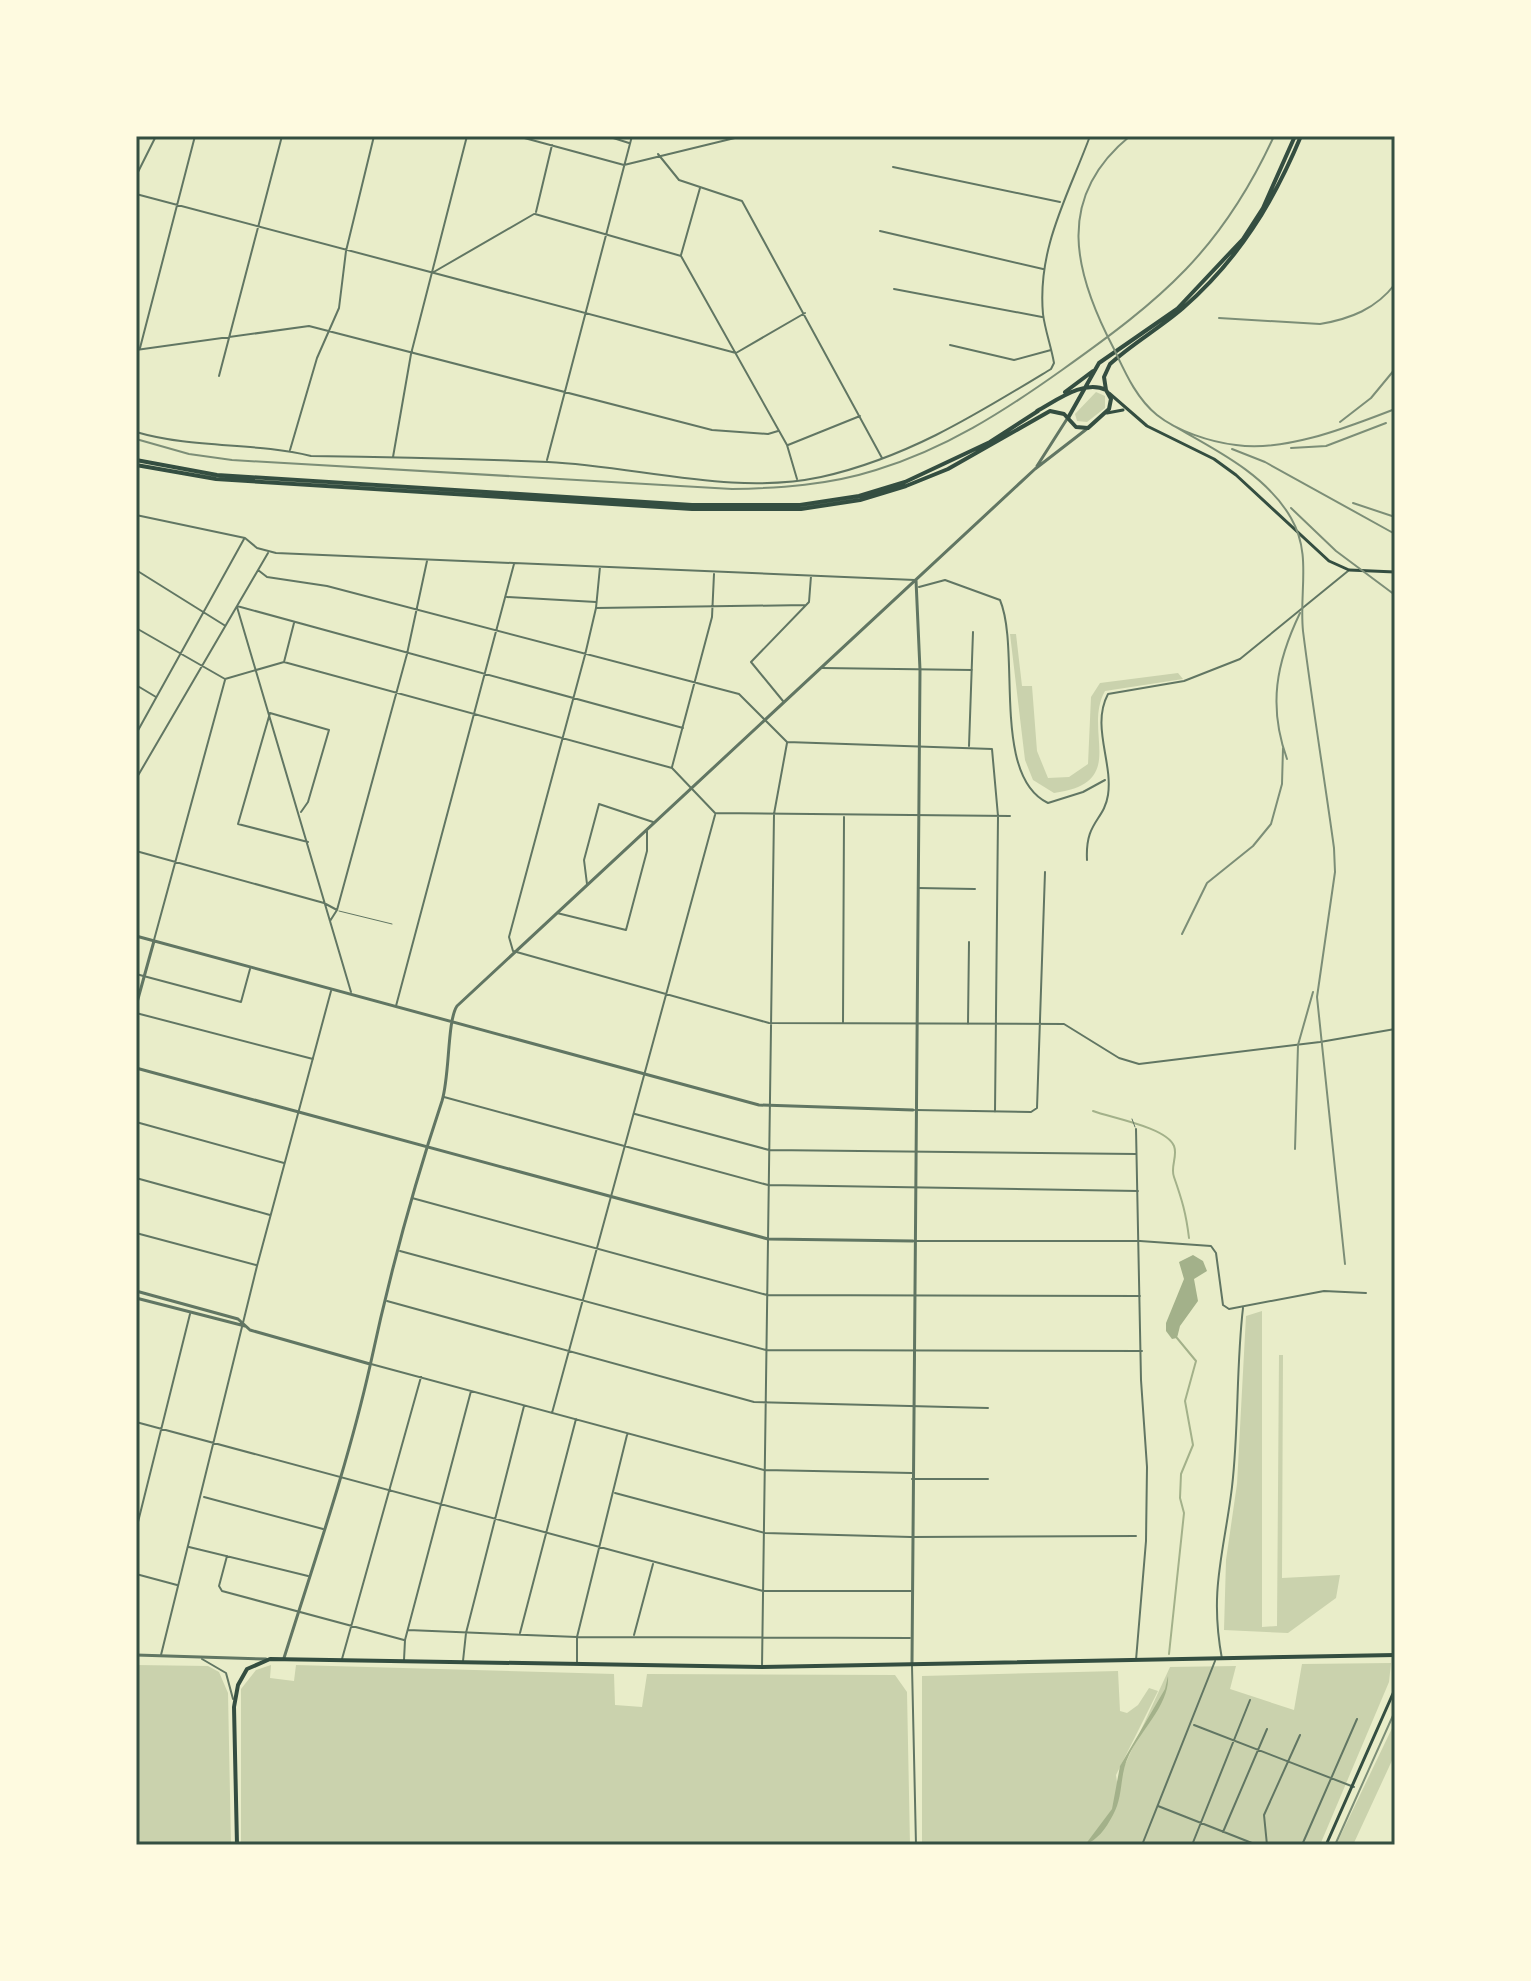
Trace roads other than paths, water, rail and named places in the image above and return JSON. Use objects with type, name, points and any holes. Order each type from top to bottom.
[{"type":"main road","points":[[1037,411],[1185,306],[1242,247],[1267,209],[1298,136]]},
{"type":"main road","points":[[136,463],[228,480],[692,509],[801,509],[860,500],[906,486],[948,469],[1045,413],[1057,412],[1076,427],[1088,428],[1112,404],[1107,391],[1106,370],[1121,350]]},
{"type":"main road","points":[[1068,418],[1093,371]]},
{"type":"main road","points":[[136,463],[217,475],[692,505],[800,505],[859,496],[905,482],[978,448],[1073,391],[1093,386],[1107,391],[1126,411],[1155,431],[1214,459],[1259,495],[1319,555],[1349,570],[1395,572]]},
{"type":"main road","points":[[1105,414],[1126,411]]},
{"type":"main road","points":[[237,1845],[234,1707],[241,1677],[247,1669],[270,1659],[762,1667],[1395,1655]]},
{"type":"main road","points":[[1326,1845],[1395,1689]]},
{"type":"street","points":[[136,176],[156,136]]},
{"type":"street","points":[[195,136],[138,350],[309,326],[331,329],[411,354],[712,430],[768,434],[778,431]]},
{"type":"street","points":[[219,376],[282,136]]},
{"type":"street","points":[[290,451],[317,358],[331,329],[344,286],[346,251],[374,136]]},
{"type":"street","points":[[392,459],[411,354],[467,136]]},
{"type":"street","points":[[517,136],[624,165],[658,154],[743,136]]},
{"type":"street","points":[[607,136],[630,144]]},
{"type":"street","points":[[547,462],[632,136]]},
{"type":"street","points":[[136,432],[212,447],[290,451],[311,456],[547,462],[709,479],[797,480],[882,460],[966,421],[1051,369],[1054,363],[1052,350],[1043,317],[1044,269],[1050,232],[1090,136]]},
{"type":"street","points":[[535,214],[552,145]]},
{"type":"street","points":[[658,154],[674,176],[742,201],[861,416],[882,460]]},
{"type":"street","points":[[893,167],[1061,203]]},
{"type":"street","points":[[681,256],[700,186]]},
{"type":"street","points":[[136,194],[736,353],[805,313]]},
{"type":"street","points":[[432,273],[535,214],[681,256],[787,445],[797,480]]},
{"type":"street","points":[[880,231],[1044,269]]},
{"type":"street","points":[[894,289],[1043,317]]},
{"type":"street","points":[[950,345],[1014,360],[1052,350]]},
{"type":"street","points":[[787,445],[861,416]]},
{"type":"street","points":[[1035,469],[1068,418]]},
{"type":"street","points":[[284,1658],[370,1364],[412,1198],[443,1096],[451,1063],[451,1023],[457,1006],[1035,469],[1088,428]]},
{"type":"street","points":[[136,515],[245,538],[268,552],[916,580]]},
{"type":"street","points":[[136,734],[245,538]]},
{"type":"street","points":[[136,779],[268,552]]},
{"type":"street","points":[[330,921],[337,910],[407,654],[427,560]]},
{"type":"street","points":[[395,1008],[514,563]]},
{"type":"street","points":[[513,951],[509,937],[585,655],[596,608],[600,567]]},
{"type":"street","points":[[136,570],[225,626]]},
{"type":"street","points":[[258,570],[267,577],[327,586],[739,694],[787,742],[969,747],[993,752],[998,816],[995,1112]]},
{"type":"street","points":[[1087,860],[1088,832],[1108,794],[1101,708],[1108,694],[1184,681],[1240,659],[1349,570]]},
{"type":"street","points":[[672,768],[713,608],[714,572]]},
{"type":"street","points":[[784,702],[751,662],[806,605],[811,576]]},
{"type":"street","points":[[916,580],[919,587],[920,670],[911,1537],[916,1845]]},
{"type":"street","points":[[919,587],[945,580],[1000,600],[1015,745],[1025,780],[1048,803],[1083,792],[1106,779]]},
{"type":"street","points":[[505,597],[597,602]]},
{"type":"street","points":[[596,608],[806,605]]},
{"type":"street","points":[[237,606],[483,676],[683,728]]},
{"type":"street","points":[[237,606],[301,812],[352,996]]},
{"type":"street","points":[[284,662],[295,622]]},
{"type":"street","points":[[136,628],[225,679],[284,662],[672,768],[715,813],[1010,816]]},
{"type":"street","points":[[969,747],[973,632]]},
{"type":"street","points":[[822,668],[972,670]]},
{"type":"street","points":[[136,1006],[225,679]]},
{"type":"street","points":[[136,685],[157,698]]},
{"type":"street","points":[[270,713],[329,730],[308,802],[301,812]]},
{"type":"street","points":[[270,713],[238,824],[309,843]]},
{"type":"street","points":[[762,1667],[774,814],[787,742]]},
{"type":"street","points":[[587,884],[584,860],[599,804],[654,823]]},
{"type":"street","points":[[552,1413],[715,813]]},
{"type":"street","points":[[843,1023],[844,815]]},
{"type":"street","points":[[556,913],[626,930],[649,841],[647,829]]},
{"type":"street","points":[[136,851],[324,903],[337,910]]},
{"type":"street","points":[[136,936],[769,1108],[1031,1112],[1037,1108],[1045,872]]},
{"type":"street","points":[[917,888],[975,889]]},
{"type":"street","points":[[968,1025],[969,942]]},
{"type":"street","points":[[513,951],[769,1023],[997,1026],[1042,1022],[1071,1026],[1103,1049],[1139,1064],[1395,1029]]},
{"type":"street","points":[[136,974],[241,1002],[250,967]]},
{"type":"street","points":[[161,1655],[245,1326],[257,1266],[332,990]]},
{"type":"street","points":[[136,1013],[314,1059]]},
{"type":"street","points":[[136,1068],[768,1239],[1140,1241],[1211,1246],[1216,1253],[1224,1309],[1324,1291],[1366,1293]]},
{"type":"street","points":[[443,1096],[768,1185],[1138,1191]]},
{"type":"street","points":[[634,1113],[769,1150],[1137,1154]]},
{"type":"street","points":[[136,1122],[285,1163]]},
{"type":"street","points":[[1136,1129],[1147,1537],[1136,1662]]},
{"type":"street","points":[[136,1178],[271,1215]]},
{"type":"street","points":[[412,1198],[767,1295],[1140,1296]]},
{"type":"street","points":[[136,1233],[257,1266]]},
{"type":"street","points":[[398,1250],[766,1350],[1142,1351]]},
{"type":"street","points":[[136,1291],[238,1319],[245,1326]]},
{"type":"street","points":[[136,1307],[137,1298],[764,1470],[988,1479]]},
{"type":"street","points":[[385,1300],[765,1403],[988,1408]]},
{"type":"street","points":[[1223,1660],[1216,1618],[1216,1572],[1231,1490],[1237,1356],[1243,1307]]},
{"type":"street","points":[[136,1530],[190,1313]]},
{"type":"street","points":[[341,1660],[391,1492],[421,1377]]},
{"type":"street","points":[[404,1661],[405,1640],[471,1391]]},
{"type":"street","points":[[463,1662],[466,1633],[524,1405]]},
{"type":"street","points":[[520,1635],[576,1419]]},
{"type":"street","points":[[136,1422],[546,1535],[763,1591],[911,1591]]},
{"type":"street","points":[[577,1664],[577,1637],[615,1493],[627,1433]]},
{"type":"street","points":[[615,1493],[765,1533],[911,1537],[1136,1536]]},
{"type":"street","points":[[202,1497],[323,1529]]},
{"type":"street","points":[[188,1547],[308,1576]]},
{"type":"street","points":[[227,1556],[219,1586],[222,1591],[405,1640]]},
{"type":"street","points":[[634,1637],[653,1563]]},
{"type":"street","points":[[136,1574],[178,1585]]},
{"type":"street","points":[[408,1630],[577,1637],[912,1638]]},
{"type":"street","points":[[136,1655],[270,1659]]},
{"type":"street","points":[[202,1659],[226,1673],[234,1707]]},
{"type":"street","points":[[1142,1845],[1215,1660]]},
{"type":"street","points":[[1192,1845],[1250,1700]]},
{"type":"street","points":[[1302,1845],[1357,1719]]},
{"type":"street","points":[[1192,1724],[1354,1787]]},
{"type":"street","points":[[1223,1832],[1267,1729]]},
{"type":"street","points":[[1267,1845],[1264,1815],[1300,1735]]},
{"type":"street","points":[[1158,1806],[1257,1845]]},
{"type":"street","points":[[1242,1845],[1244,1840]]},
{"type":"lane","points":[[337,910],[392,924]]},
{"type":"lane","points":[[1132,1119],[1136,1129]]},
{"type":"waterway","points":[[1093,1111],[1150,1128],[1169,1139],[1175,1150],[1173,1173],[1189,1238]]},
{"type":"waterway","points":[[1169,1654],[1184,1513],[1180,1498],[1181,1474],[1193,1445],[1185,1401],[1196,1361],[1177,1338]]},
{"type":"railway","points":[[1130,136],[1106,160],[1090,185],[1081,211],[1078,237],[1081,265],[1100,321],[1143,401],[1165,421],[1194,435],[1226,444],[1256,446],[1317,436],[1395,409]]},
{"type":"railway","points":[[136,439],[189,454],[232,460],[732,489],[805,485],[858,475],[926,451],[973,428],[1040,385],[1130,320],[1186,270],[1210,242],[1233,211],[1274,136]]},
{"type":"railway","points":[[1219,318],[1331,322],[1371,306],[1395,284]]},
{"type":"railway","points":[[1340,422],[1371,398],[1395,369]]},
{"type":"railway","points":[[1291,448],[1326,446],[1386,423]]},
{"type":"railway","points":[[1172,425],[1238,464],[1268,488],[1291,518],[1301,545],[1303,631],[1334,848],[1335,872],[1317,997],[1345,1264]]},
{"type":"railway","points":[[1232,449],[1265,462],[1395,534]]},
{"type":"railway","points":[[1353,503],[1395,517]]},
{"type":"railway","points":[[1291,508],[1336,551],[1395,595]]},
{"type":"railway","points":[[1287,759],[1278,721],[1277,685],[1285,649],[1300,613]]},
{"type":"railway","points":[[1182,934],[1207,883],[1253,846],[1271,824],[1282,784],[1283,748]]},
{"type":"railway","points":[[1295,1149],[1298,1045],[1313,992]]},
{"type":"railway","points":[[1335,1845],[1395,1711]]}]
